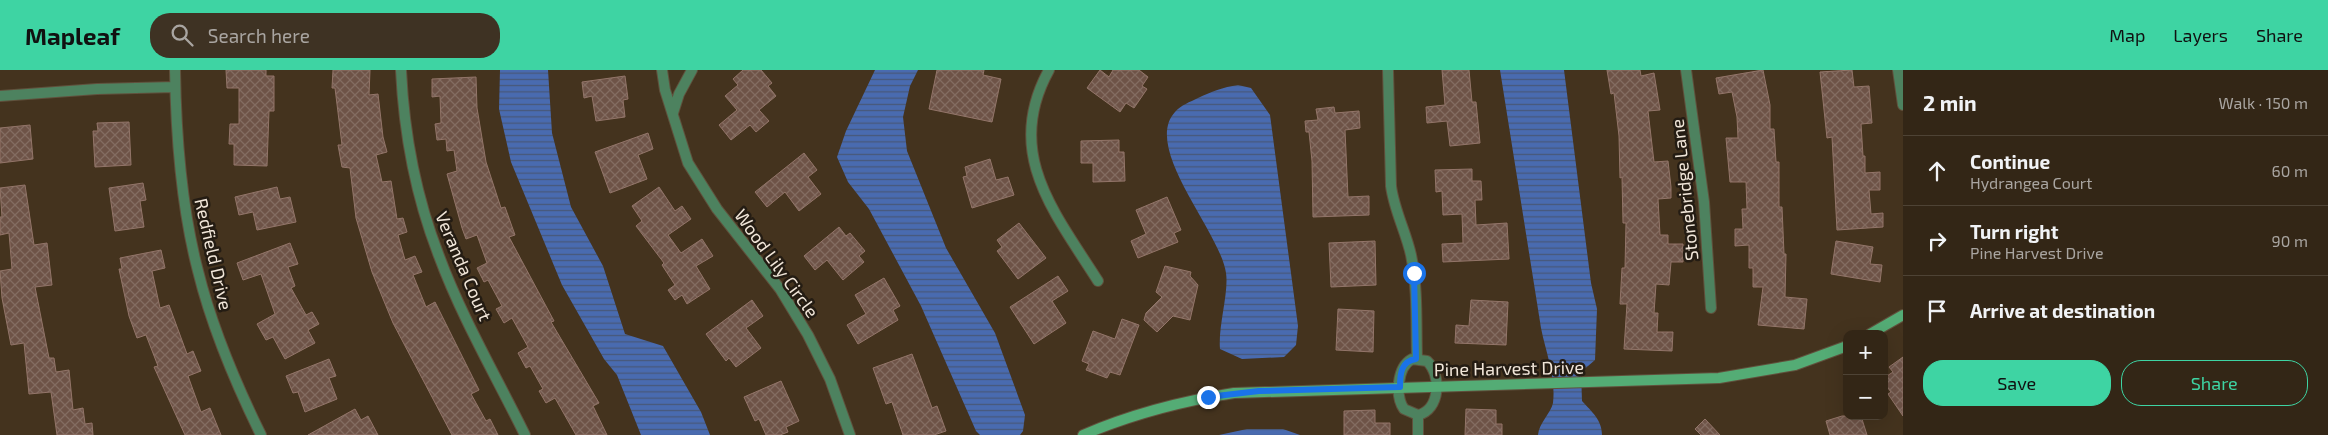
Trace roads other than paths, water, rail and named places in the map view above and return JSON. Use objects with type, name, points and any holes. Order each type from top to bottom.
[{"type":"street","name":"Redfield Drive","points":[[175,70],[184,199],[197,270],[227,360],[261,435]]},
{"type":"street","name":"Veranda Court","points":[[401,70],[410,153],[434,242],[460,303],[526,435]]},
{"type":"street","name":"Wood Lily Circle","points":[[662,70],[665,90],[681,146],[696,177],[717,209],[780,289],[808,335],[830,379],[850,435]]},
{"type":"street","points":[[673,113],[679,94],[692,70]]},
{"type":"street","points":[[1049,70],[1034,110],[1032,129],[1034,163],[1045,196],[1098,280]]},
{"type":"street","points":[[1388,70],[1391,186],[1393,202],[1410,253],[1414,273],[1416,359]]},
{"type":"street","name":"Stonebridge Lane","points":[[1686,70],[1704,202],[1711,308]]},
{"type":"street","points":[[1898,70],[1903,104]]},
{"type":"street","points":[[0,96],[97,89],[175,87]]},
{"type":"street","points":[[1877,330],[1903,315]]},
{"type":"street","name":"Pine Harvest Drive","points":[[1083,435],[1136,415],[1208,397],[1259,391],[1682,380],[1747,374],[1796,364],[1843,347]]},
{"type":"street","points":[[1416,359],[1430,365],[1435,375],[1436,386],[1432,405],[1425,412],[1418,415],[1408,412],[1402,405],[1400,387],[1403,366],[1407,362],[1416,359]]},
{"type":"street","points":[[1418,415],[1418,435]]},
{"type":"water","points":[[500,70],[548,70],[552,133],[571,207],[603,266],[625,334],[663,346],[701,412],[710,435],[641,435],[617,375],[604,359],[562,285],[511,162],[499,109]]},
{"type":"water","points":[[875,70],[918,70],[910,86],[903,117],[907,151],[946,248],[995,333],[1025,415],[1023,431],[1020,435],[980,435],[976,431],[921,306],[869,209],[848,182],[837,157],[846,131]]},
{"type":"water","points":[[1500,70],[1564,70],[1591,283],[1597,309],[1595,360],[1581,372],[1582,401],[1598,421],[1602,435],[1538,435],[1540,426],[1550,411],[1554,393],[1550,365],[1541,328]]},
{"type":"water","points":[[1238,85],[1251,88],[1270,115],[1298,326],[1296,345],[1284,357],[1242,359],[1220,349],[1227,281],[1226,273],[1221,256],[1211,235],[1175,168],[1168,146],[1167,128],[1177,110],[1212,92]]},
{"type":"water","points":[[1247,429],[1283,429],[1300,435],[1219,435]]}]
